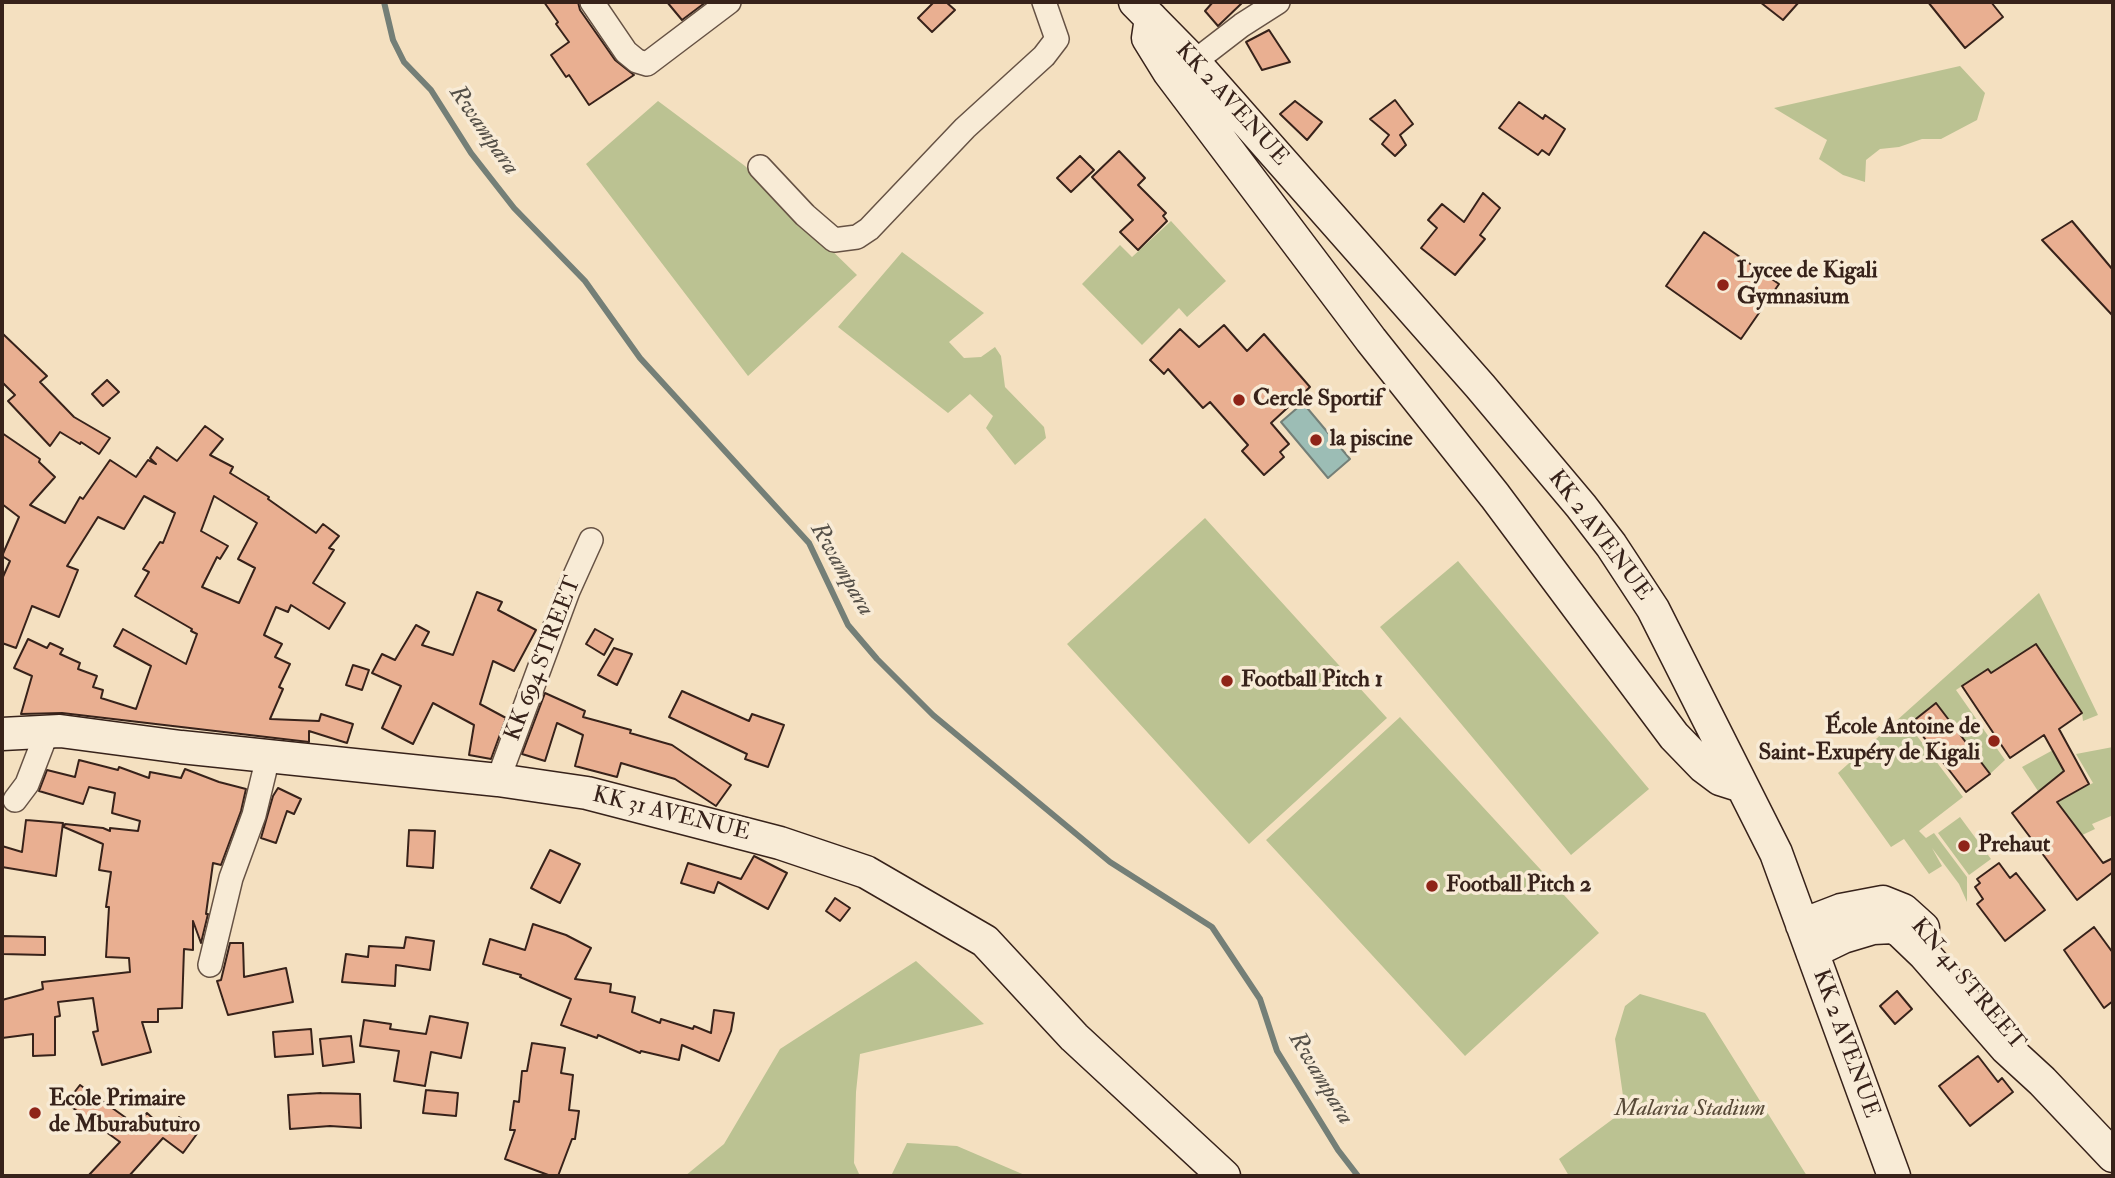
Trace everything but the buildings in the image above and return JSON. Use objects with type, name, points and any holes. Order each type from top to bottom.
[{"type":"main road","name":"KK 2 AVENUE","points":[[1143,10],[1194,62],[1480,386],[1581,506],[1653,608],[1776,853],[1894,1176]]},
{"type":"main road","points":[[1143,10],[1148,38],[1169,72],[1371,340],[1495,496],[1674,736],[1704,767],[1720,779],[1742,786]]},
{"type":"main road","name":"KK 31 AVENUE","points":[[2,734],[60,731],[268,757],[498,780],[587,793],[780,843],[866,872],[985,941],[1074,1037],[1224,1176]]},
{"type":"main road","name":"KN 41 STREET","points":[[1807,939],[1893,927],[1924,954],[2006,1048],[2042,1081],[2113,1156]]},
{"type":"street","points":[[592,2],[626,52],[637,61],[648,64],[729,2]]},
{"type":"street","points":[[760,167],[805,215],[834,240],[857,237],[869,229],[965,128],[1044,56],[1056,39],[1044,2]]},
{"type":"street","points":[[1194,62],[1242,25],[1278,2]]},
{"type":"street","name":"KK 694 STREET","points":[[498,780],[568,591],[591,540]]},
{"type":"street","points":[[15,800],[27,784],[47,732]]},
{"type":"street","points":[[211,965],[231,878],[254,815],[268,757]]},
{"type":"green space","points":[[1960,66],[1985,93],[1977,120],[1941,139],[1922,139],[1899,147],[1880,149],[1866,160],[1865,182],[1843,175],[1819,159],[1827,140],[1774,108]]},
{"type":"green space","points":[[658,101],[745,166],[857,275],[748,376],[586,164]]},
{"type":"green space","points":[[1171,221],[1226,281],[1187,317],[1179,308],[1142,345],[1082,284],[1120,245],[1132,257]]},
{"type":"green space","points":[[902,252],[984,313],[949,342],[964,358],[981,357],[995,347],[1001,356],[1005,387],[1044,427],[1046,438],[1015,465],[986,428],[993,416],[970,394],[948,413],[838,327]]},
{"type":"green space","name":"Football Pitch 1","points":[[1205,518],[1387,718],[1249,844],[1067,644]]},
{"type":"green space","points":[[1458,561],[1649,789],[1571,855],[1380,627]]},
{"type":"green space","points":[[2039,593],[2098,715],[2083,721],[2082,713],[2036,644],[2009,662],[2055,729],[2036,740],[1988,669],[1956,690],[2005,760],[1990,774],[1937,704],[1908,724],[1963,797],[1919,831],[1926,838],[1934,833],[1967,877],[1967,902],[1959,884],[1932,848],[1942,866],[1929,874],[1904,839],[1891,847],[1838,773]]},
{"type":"green space","name":"Football Pitch 2","points":[[1400,717],[1599,933],[1465,1056],[1266,840]]},
{"type":"green space","points":[[2113,747],[2113,820],[2111,816],[2092,824],[2095,829],[2078,837],[2045,786],[2038,791],[2022,767],[2053,750],[2076,791],[2093,783],[2076,754]]},
{"type":"green space","name":"Prehaut","points":[[1960,817],[1991,859],[1969,875],[1938,833]]},
{"type":"green space","points":[[916,961],[984,1024],[860,1054],[854,1163],[860,1176],[685,1176],[724,1144],[780,1049]]},
{"type":"green space","name":"Malaria Stadium","points":[[1640,994],[1705,1013],[1807,1176],[1569,1176],[1559,1159],[1625,1110],[1615,1039],[1625,1006]]},
{"type":"green space","points":[[907,1143],[957,1146],[1027,1176],[891,1176]]},
{"type":"water","name":"la piscine","points":[[1303,403],[1350,459],[1328,478],[1281,422]]},
{"type":"waterway","name":"Rwampara","points":[[384,2],[393,40],[404,62],[431,90],[471,153],[514,208],[585,281],[640,358],[809,543],[848,625],[877,659],[933,715],[1110,862],[1212,927],[1260,999],[1277,1051],[1338,1150],[1358,1176]]},
{"type":"place","name":"Lycee de Kigali Gymnasium","points":[[1723,285]]},
{"type":"place","name":"Cercle Sportif","points":[[1239,400]]},
{"type":"place","name":"la piscine","points":[[1316,440]]},
{"type":"place","name":"Football Pitch 1","points":[[1227,681]]},
{"type":"place","name":"École Antoine de Saint-Exupéry de Kigali","points":[[1994,741]]},
{"type":"place","name":"Prehaut","points":[[1964,846]]},
{"type":"place","name":"Football Pitch 2","points":[[1432,886]]},
{"type":"place","name":"Ecole Primaire de Mburabuturo","points":[[35,1113]]}]
